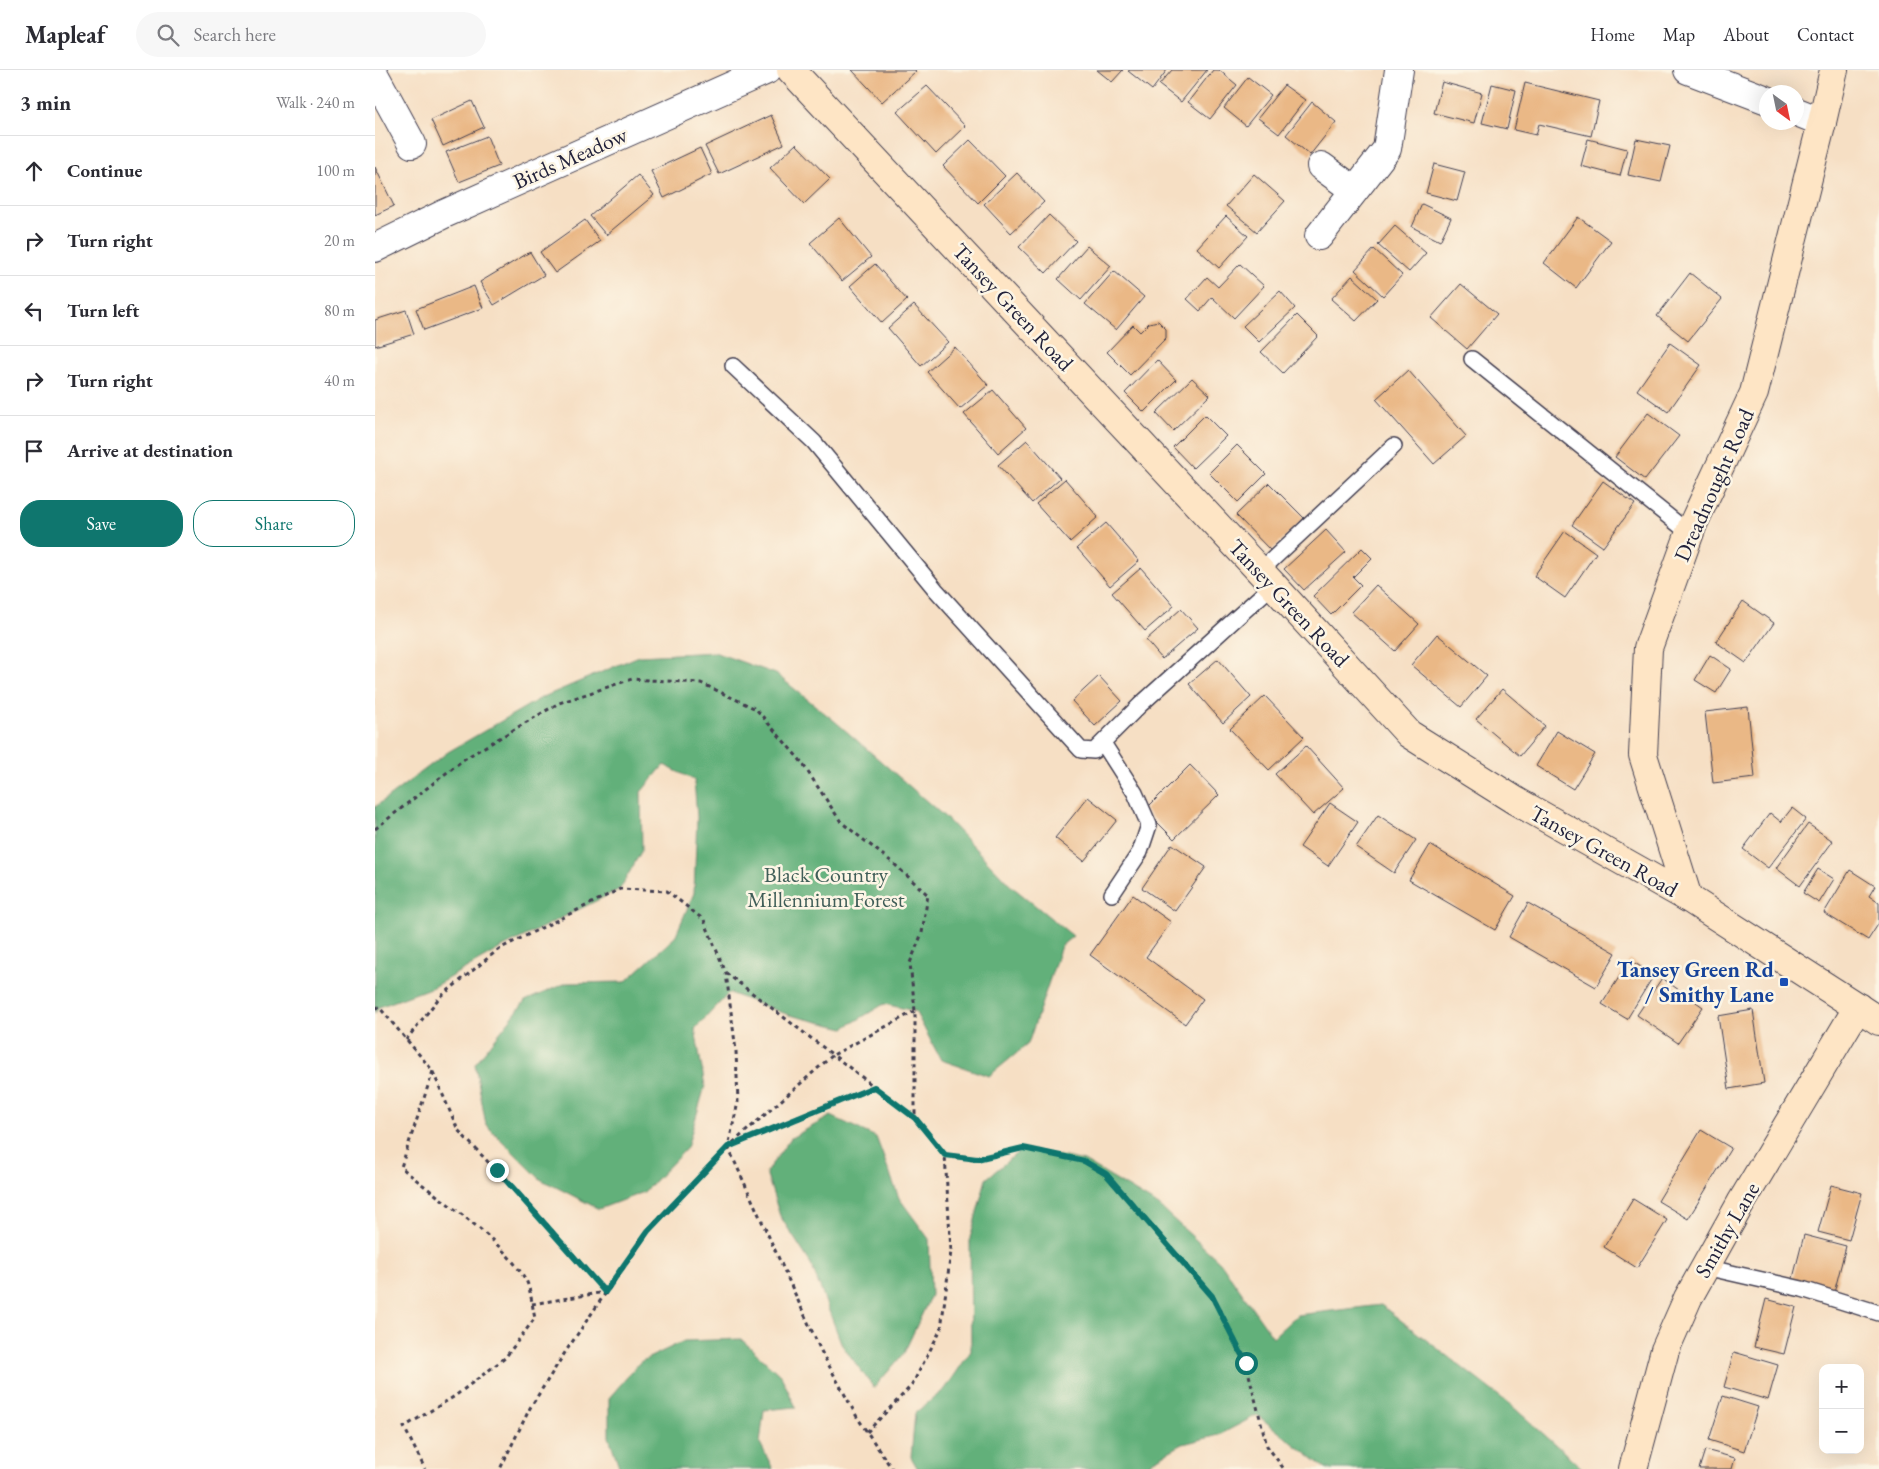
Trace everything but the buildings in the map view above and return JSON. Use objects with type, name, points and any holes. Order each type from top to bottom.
[{"type":"street","name":"Birds Meadow","points":[[375,248],[443,214],[767,70]]},
{"type":"street","name":"Tansey Green Road","points":[[791,70],[1267,578],[1409,734],[1516,801],[1688,898],[1869,1014]]},
{"type":"street","points":[[1319,236],[1387,148],[1399,70]]},
{"type":"street","points":[[1689,70],[1759,97]]},
{"type":"street","name":"Dreadnought Road","points":[[1688,898],[1643,755],[1648,648],[1689,533],[1754,394],[1822,122],[1833,70]]},
{"type":"street","points":[[375,76],[384,113],[412,144]]},
{"type":"street","points":[[1804,115],[1822,122]]},
{"type":"street","points":[[1321,166],[1354,190]]},
{"type":"street","name":"Smithy Lane","points":[[1633,1469],[1665,1350],[1688,1298],[1746,1194],[1869,1014]]},
{"type":"lane","points":[[1472,359],[1689,533]]},
{"type":"lane","points":[[733,366],[814,442],[936,590],[1081,750],[1095,751],[1267,578],[1394,446]]},
{"type":"lane","points":[[1103,743],[1135,793],[1149,825],[1140,852],[1112,894]]},
{"type":"lane","points":[[1705,1267],[1802,1289],[1879,1313]]},
{"type":"path","points":[[375,829],[464,759],[559,703],[631,679],[701,683],[756,708],[800,760],[841,822],[893,863],[928,895],[922,933],[910,963],[915,1011],[915,1118]]},
{"type":"path","points":[[406,1040],[439,998],[499,949],[620,889],[667,891],[704,920],[726,973],[736,1051],[737,1102],[728,1147],[821,1351],[867,1432],[892,1469]]},
{"type":"path","points":[[726,973],[915,1118],[945,1155],[951,1251],[941,1329],[912,1385],[867,1432]]},
{"type":"path","points":[[375,1008],[379,1007],[433,1071],[458,1130],[537,1214],[605,1292]]},
{"type":"path","points":[[500,1469],[531,1408],[566,1351],[648,1231],[728,1147],[833,1055],[915,1011]]},
{"type":"path","points":[[425,1469],[404,1427],[455,1396],[505,1358],[535,1318],[527,1282],[493,1238],[401,1167],[433,1071]]},
{"type":"path","points":[[728,1147],[874,1087]]},
{"type":"path","points":[[945,1155],[977,1159],[1023,1148],[1084,1161],[1106,1174],[1212,1296],[1246,1363],[1267,1446],[1284,1469]]},
{"type":"path","points":[[532,1304],[605,1292]]},
{"type":"green space","name":"Black Country Millennium Forest","points":[[714,652],[776,674],[837,723],[946,818],[1010,885],[1073,936],[1061,946],[1028,1044],[989,1076],[941,1060],[915,1011],[884,1004],[844,1028],[789,1015],[729,993],[695,1029],[705,1086],[687,1148],[644,1192],[599,1209],[540,1179],[486,1125],[475,1064],[525,1001],[566,983],[625,982],[675,937],[694,893],[697,817],[694,780],[664,765],[641,792],[642,850],[620,889],[499,949],[433,987],[379,1007],[375,1013],[375,807],[448,752],[541,698],[639,656]]},
{"type":"green space","points":[[831,1116],[876,1137],[899,1198],[929,1239],[931,1295],[904,1353],[874,1388],[842,1345],[811,1264],[780,1216],[766,1172],[791,1138]]},
{"type":"green space","points":[[1023,1148],[1084,1161],[1159,1206],[1220,1262],[1273,1337],[1297,1315],[1381,1305],[1512,1406],[1583,1469],[1326,1469],[1257,1415],[1219,1435],[1183,1444],[1150,1462],[1149,1469],[918,1469],[911,1457],[915,1413],[945,1389],[971,1351],[970,1238],[986,1179]]},
{"type":"green space","points":[[741,1339],[781,1376],[796,1407],[764,1410],[760,1443],[773,1469],[620,1469],[609,1437],[609,1398],[640,1362],[684,1341]]},
{"type":"place","name":"Tansey Green Rd / Smithy Lane","points":[[1784,982]]},
{"type":"route","points":[[497,1170],[605,1292],[648,1231],[728,1147],[874,1087],[915,1118],[945,1155],[977,1159],[1023,1148],[1084,1161],[1106,1174],[1212,1296],[1246,1363]]}]
